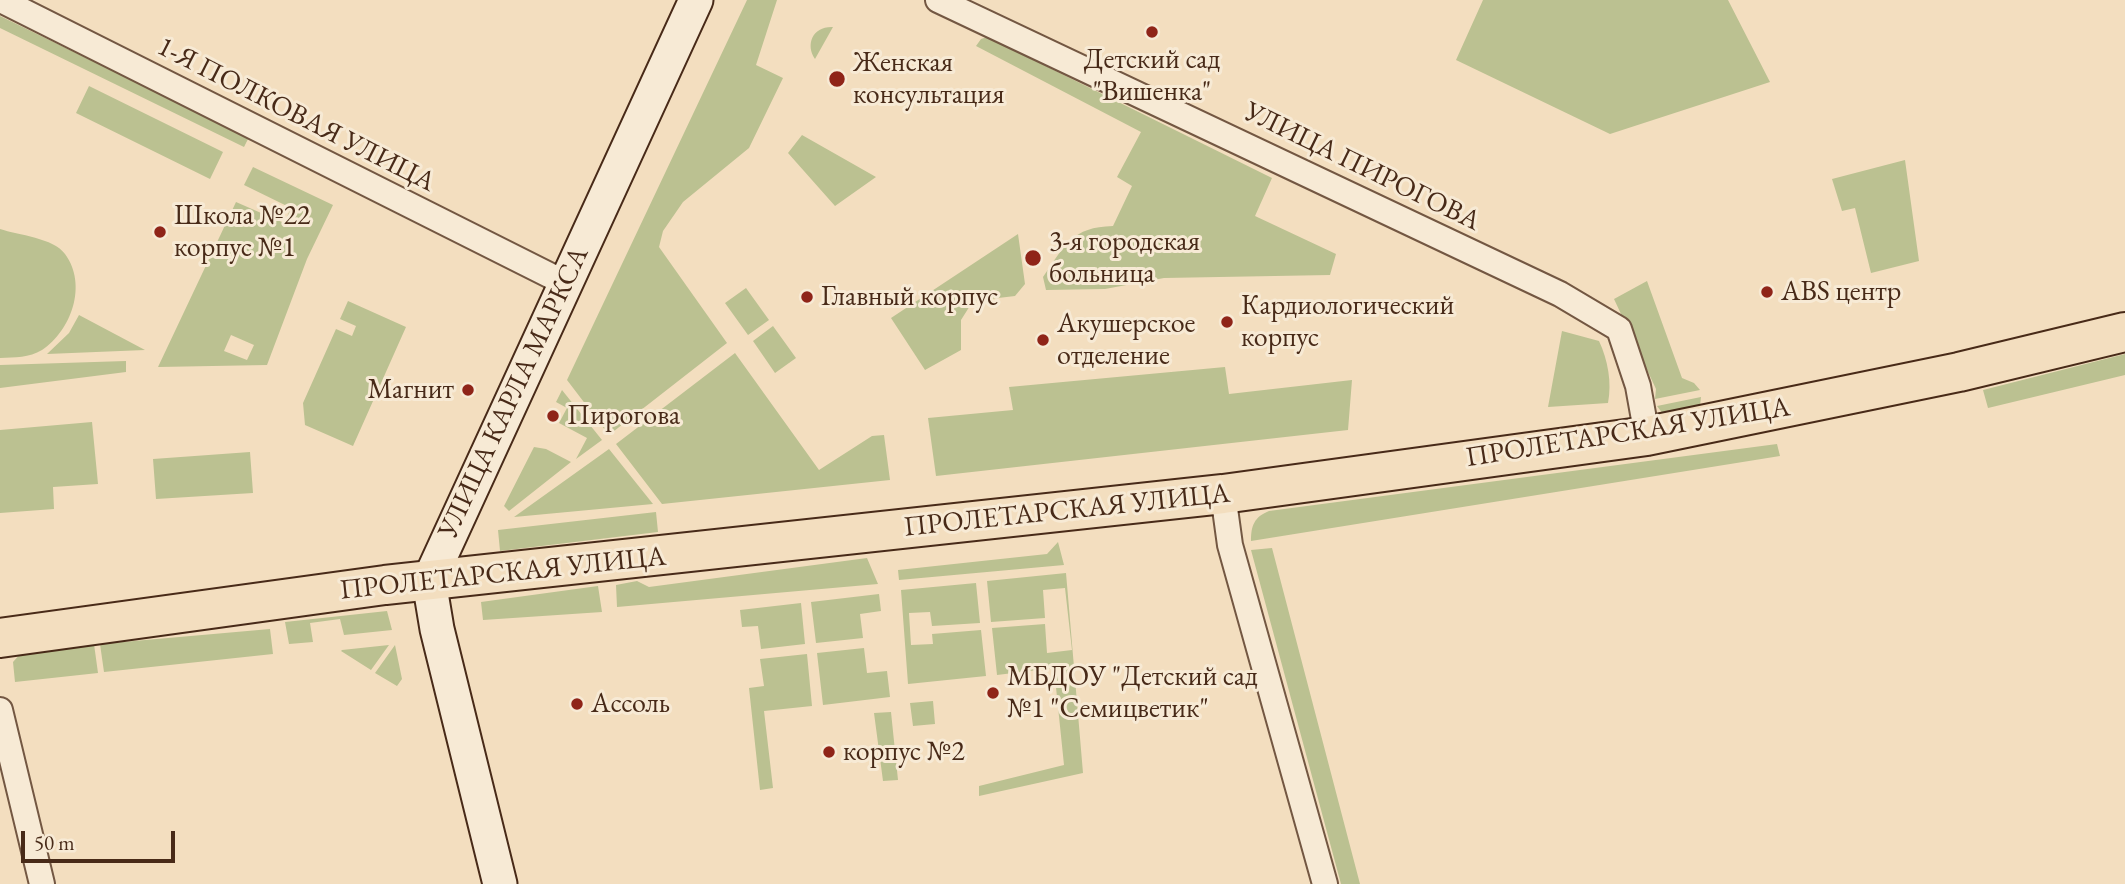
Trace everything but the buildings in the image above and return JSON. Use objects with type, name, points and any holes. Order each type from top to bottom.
[{"type":"main road","name":"УЛИЦА КАРЛА МАРКСА","points":[[429,580],[696,0]]},
{"type":"main road","name":"ПРОЛЕТАРСКАЯ УЛИЦА","points":[[0,638],[429,580],[1223,494],[1647,436],[1959,372],[2125,332]]},
{"type":"main road","points":[[429,580],[437,629],[500,884]]},
{"type":"street","name":"1-Я ПОЛКОВАЯ УЛИЦА","points":[[1,0],[565,284]]},
{"type":"street","name":"УЛИЦА ПИРОГОВА","points":[[938,0],[1560,294],[1619,329],[1637,386],[1647,436]]},
{"type":"street","points":[[1223,494],[1230,545],[1325,884]]},
{"type":"street","points":[[0,710],[42,884]]},
{"type":"green space","points":[[747,0],[777,0],[756,65],[783,78],[749,148],[683,202],[663,231],[659,247],[727,343],[609,435],[567,380]]},
{"type":"green space","points":[[1483,0],[1728,0],[1770,82],[1610,134],[1456,60]]},
{"type":"green space","points":[[0,16],[249,137],[244,147],[0,28]]},
{"type":"green space","points":[[833,27],[815,59],[811,48],[813,37],[820,29]]},
{"type":"green space","points":[[987,37],[1272,178],[1255,216],[1336,254],[1330,275],[1164,278],[1105,289],[1046,290],[1043,277],[1071,240],[1088,230],[1113,226],[1132,186],[1117,177],[1141,132],[976,46],[981,39]]},
{"type":"green space","points":[[89,86],[223,152],[210,179],[76,113]]},
{"type":"green space","points":[[802,135],[876,177],[835,206],[788,153]]},
{"type":"green space","points":[[1905,160],[1919,261],[1871,273],[1855,208],[1842,211],[1832,179]]},
{"type":"green space","points":[[253,167],[333,205],[307,259],[267,365],[158,367],[236,202],[284,223],[291,208],[244,185]],"holes":[[[231,335],[254,345],[247,360],[224,351]]]},
{"type":"green space","points":[[0,229],[53,244],[65,254],[75,279],[73,306],[61,331],[42,350],[27,356],[0,358]]},
{"type":"green space","points":[[1018,234],[1025,284],[1015,296],[973,301],[961,320],[961,350],[925,370],[891,318]]},
{"type":"green space","points":[[1647,281],[1682,378],[1694,383],[1700,390],[1655,399],[1656,389],[1614,299]]},
{"type":"green space","points":[[746,288],[769,320],[748,335],[725,303]]},
{"type":"green space","points":[[348,301],[406,327],[353,446],[305,425],[303,403],[336,329],[352,336],[356,326],[340,319]]},
{"type":"green space","points":[[79,315],[145,350],[47,354],[69,333]]},
{"type":"green space","points":[[773,326],[796,358],[775,373],[753,341]]},
{"type":"green space","points":[[1562,331],[1599,341],[1608,372],[1608,403],[1548,407]]},
{"type":"green space","points":[[735,353],[819,470],[872,436],[884,435],[890,480],[662,504],[616,444]]},
{"type":"green space","points":[[2125,354],[2125,375],[1988,408],[1983,390]]},
{"type":"green space","points":[[126,361],[126,372],[0,388],[0,365]]},
{"type":"green space","points":[[1225,367],[1229,394],[1352,380],[1348,430],[936,476],[928,418],[1013,410],[1009,387]]},
{"type":"green space","points":[[562,390],[602,440],[576,459],[587,438],[559,423],[567,408],[556,402]]},
{"type":"green space","points":[[1701,397],[1700,406],[1663,414],[1657,406]]},
{"type":"green space","points":[[92,422],[98,484],[53,487],[54,509],[0,513],[0,430]]},
{"type":"green space","points":[[1777,444],[1780,456],[1251,541],[1254,523],[1269,511]]},
{"type":"green space","points":[[534,447],[546,449],[571,462],[509,511],[504,506]]},
{"type":"green space","points":[[609,449],[653,504],[514,517]]},
{"type":"green space","points":[[250,452],[253,493],[156,499],[153,459]]},
{"type":"green space","points":[[656,512],[658,532],[500,551],[498,530]]},
{"type":"green space","points":[[1058,542],[1064,565],[899,580],[898,570],[1047,554]]},
{"type":"green space","points":[[1272,548],[1360,884],[1341,884],[1251,550]]},
{"type":"green space","points":[[867,558],[878,584],[617,607],[616,585],[637,581],[649,587]]},
{"type":"green space","points":[[1066,573],[1083,773],[979,796],[979,786],[1064,765],[1054,668],[997,675],[992,628],[1045,624],[1047,653],[1072,650],[1065,588],[1043,590],[1045,618],[991,622],[987,581]]},
{"type":"green space","points":[[976,583],[980,623],[932,626],[930,612],[909,613],[911,645],[933,644],[932,634],[981,630],[986,676],[908,684],[901,590]]},
{"type":"green space","points":[[598,586],[602,612],[483,620],[481,602]]},
{"type":"green space","points":[[879,594],[881,611],[860,614],[863,638],[816,643],[811,602]]},
{"type":"green space","points":[[801,603],[805,644],[761,649],[758,626],[742,627],[740,610]]},
{"type":"green space","points":[[387,611],[392,630],[344,635],[340,619],[310,623],[313,642],[289,644],[285,622]]},
{"type":"green space","points":[[270,629],[273,654],[104,672],[100,644]]},
{"type":"green space","points":[[94,644],[98,673],[15,682],[13,662],[22,652]]},
{"type":"green space","points":[[389,645],[371,670],[341,651],[342,650]]},
{"type":"green space","points":[[395,645],[402,679],[397,686],[375,673]]},
{"type":"green space","points":[[864,648],[867,673],[887,671],[890,697],[823,705],[817,653]]},
{"type":"green space","points":[[807,654],[812,706],[764,711],[773,788],[760,790],[749,688],[764,686],[760,659]]},
{"type":"green space","points":[[933,701],[935,724],[913,726],[910,703]]},
{"type":"green space","points":[[891,712],[898,780],[883,781],[874,713]]},
{"type":"place","name":"Детский сад \"Вишенка\"","points":[[1152,32]]},
{"type":"place","name":"Женская консультация","points":[[837,79]]},
{"type":"place","name":"Школа №22 корпус №1","points":[[160,232]]},
{"type":"place","name":"3-я городская больница","points":[[1033,258]]},
{"type":"place","name":"ABS центр","points":[[1767,292]]},
{"type":"place","name":"Главный корпус","points":[[807,297]]},
{"type":"place","name":"Кардиологический корпус","points":[[1227,322]]},
{"type":"place","name":"Акушерское отделение","points":[[1043,340]]},
{"type":"place","name":"Магнит","points":[[468,390]]},
{"type":"place","name":"Пирогова","points":[[553,416]]},
{"type":"place","name":"МБДОУ \"Детский сад №1 \"Семицветик\"","points":[[993,693]]},
{"type":"place","name":"Ассоль","points":[[577,704]]},
{"type":"place","name":"корпус №2","points":[[829,752]]}]
